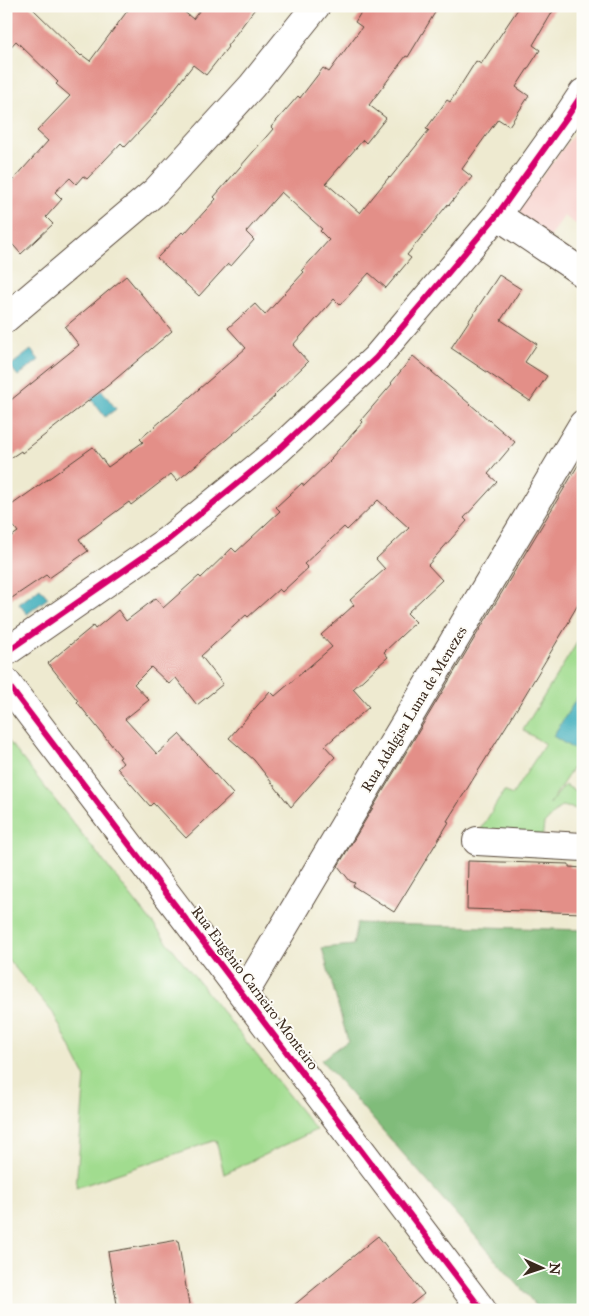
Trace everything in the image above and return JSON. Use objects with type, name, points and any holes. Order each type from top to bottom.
[{"type":"street","points":[[6,318],[156,191],[252,86],[316,6]]},
{"type":"street","points":[[6,652],[168,540],[277,451],[376,358],[497,215],[583,92]]},
{"type":"street","points":[[497,215],[583,273]]},
{"type":"street","name":"Rua Adalgisa Luna de Menezes","points":[[244,994],[583,424]]},
{"type":"street","name":"Rua Eugênio Carneiro Monteiro","points":[[6,682],[482,1310]]},
{"type":"street","points":[[477,841],[583,847]]},
{"type":"shaded area","points":[[583,122],[583,229],[564,216],[550,238],[522,218],[520,210],[522,203]]},
{"type":"green space","points":[[583,633],[583,752],[549,805],[565,785],[583,795],[583,810],[561,806],[544,824],[542,840],[478,834],[504,791],[512,795],[545,744],[523,730]]},
{"type":"green space","points":[[6,738],[316,1130],[224,1174],[216,1140],[76,1188],[85,1076],[53,1013],[6,957]]},
{"type":"green space","points":[[357,923],[583,930],[583,1310],[540,1310],[321,1060],[348,1041],[322,948],[353,945]]},
{"type":"water","points":[[31,350],[39,360],[18,376],[10,366]]},
{"type":"water","points":[[100,388],[116,409],[105,417],[89,396]]},
{"type":"water","points":[[40,588],[48,598],[27,614],[19,604]]},
{"type":"water","points":[[582,690],[583,745],[578,752],[553,736]]},
{"type":"building","points":[[6,6],[30,6],[81,56],[90,61],[131,6],[177,6],[193,19],[203,6],[257,6],[206,75],[193,65],[153,117],[125,147],[121,143],[87,179],[83,176],[76,184],[70,178],[55,192],[62,199],[46,217],[53,224],[21,254],[6,237],[6,188],[48,141],[37,131],[70,96],[56,84],[58,82],[16,41],[6,52]]},
{"type":"building","points":[[365,6],[439,6],[408,57],[406,56],[369,105],[386,118],[366,143],[363,140],[326,183],[360,213],[429,130],[426,129],[447,100],[450,102],[476,61],[481,64],[520,6],[556,6],[533,45],[540,50],[516,87],[529,96],[509,126],[498,119],[462,169],[472,177],[407,255],[411,258],[386,288],[369,273],[340,305],[334,299],[293,345],[308,362],[275,396],[177,481],[171,474],[131,505],[129,502],[79,539],[88,551],[49,578],[46,575],[6,602],[6,540],[18,532],[6,516],[6,509],[93,447],[108,467],[143,442],[140,439],[246,348],[228,328],[255,304],[265,315],[304,272],[302,270],[329,240],[320,231],[322,229],[281,192],[246,232],[254,240],[231,266],[228,264],[199,296],[157,258],[182,232],[184,234],[216,199],[214,197],[273,129],[271,127],[298,96],[300,98],[323,68],[329,72],[362,27],[355,22]]},
{"type":"building","points":[[499,275],[521,289],[501,320],[537,344],[525,362],[547,376],[530,401],[451,348]]},
{"type":"building","points":[[126,276],[172,331],[111,383],[22,453],[21,451],[6,461],[6,404],[79,345],[65,327]]},
{"type":"building","points":[[413,356],[515,442],[488,474],[497,482],[464,518],[467,521],[428,565],[442,580],[407,613],[416,622],[384,652],[388,657],[353,689],[369,707],[325,746],[335,757],[291,807],[254,760],[229,738],[270,691],[275,696],[332,647],[321,635],[354,605],[350,600],[385,569],[376,559],[409,528],[378,500],[347,530],[344,527],[304,564],[308,568],[282,592],[279,589],[248,617],[246,615],[201,656],[223,684],[197,705],[176,678],[169,684],[151,667],[134,684],[149,700],[125,719],[157,754],[179,734],[233,794],[186,838],[153,803],[150,806],[117,768],[123,763],[119,758],[121,757],[48,663],[93,626],[95,629],[118,610],[126,621],[156,598],[163,608],[199,576],[201,578],[232,548],[236,552],[280,511],[276,507],[302,483],[304,486],[332,459]]},
{"type":"building","points":[[583,457],[583,596],[394,912],[353,886],[355,883],[350,881],[338,866]]},
{"type":"building","points":[[468,861],[569,864],[569,867],[583,868],[583,913],[467,909]]},
{"type":"building","points":[[378,1236],[424,1294],[404,1310],[288,1310]]},
{"type":"building","points":[[178,1240],[190,1310],[118,1310],[108,1252]]},
{"type":"cycle path","points":[[6,652],[168,540],[277,451],[376,358],[497,215],[583,93]]},
{"type":"cycle path","points":[[6,682],[482,1310]]}]
